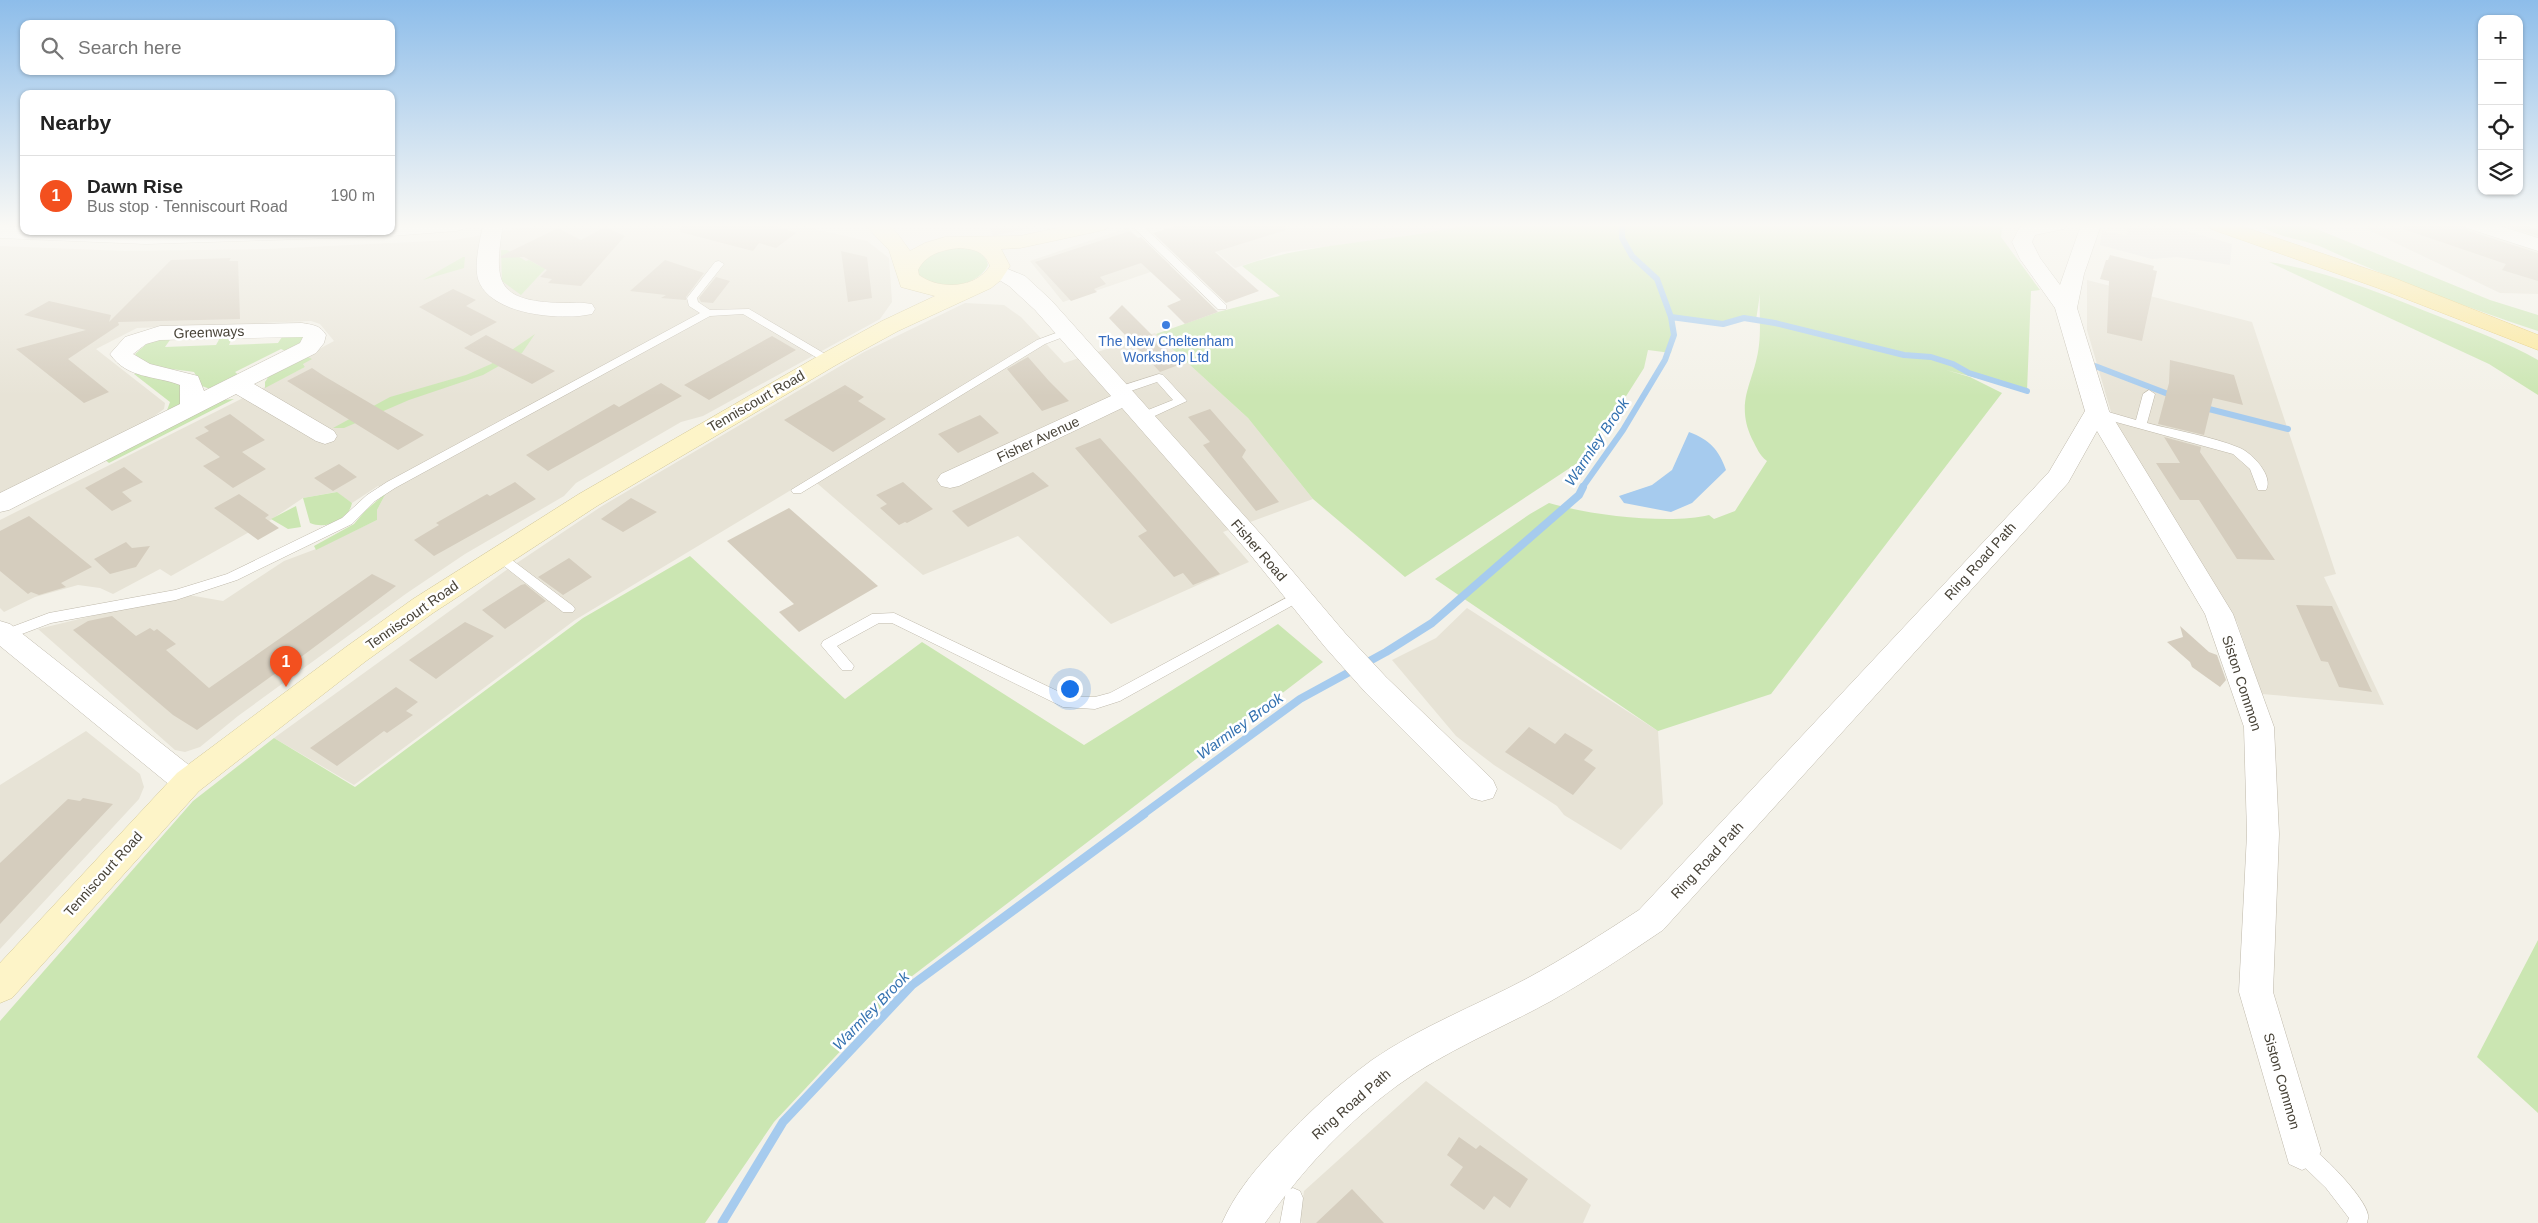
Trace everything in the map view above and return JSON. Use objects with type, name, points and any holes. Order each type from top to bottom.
[{"type":"main road","points":[[2383,282],[2538,343]]},
{"type":"street","points":[[491,282],[501,294],[525,305],[558,311],[584,310]]},
{"type":"street","name":"Tenniscourt Road","points":[[890,326],[902,313],[910,298],[909,282]]},
{"type":"street","points":[[916,282],[922,288],[932,291],[950,292],[972,288]]},
{"type":"street","name":"Tenniscourt Road","points":[[0,987],[188,782],[356,654],[500,556],[588,500],[828,360],[890,326],[972,288],[980,282]]},
{"type":"street","name":"Fisher Road","points":[[1018,282],[1043,304],[1376,685],[1482,789]]},
{"type":"street","name":"Siston Common","points":[[2047,282],[2066,308],[2098,412],[2219,614],[2259,727],[2263,834],[2256,992],[2302,1151]]},
{"type":"street","name":"Siston Common","points":[[2066,308],[2071,282]]},
{"type":"street","name":"Fisher Road","points":[[972,288],[988,285],[1002,287],[1043,304]]},
{"type":"street","name":"Greenways","points":[[0,504],[191,408],[308,348],[313,343],[314,335],[311,331],[302,330],[160,334],[142,337],[127,345],[121,354],[125,361],[138,368],[173,374],[190,381],[193,389],[191,408]]},
{"type":"street","points":[[238,384],[329,440]]},
{"type":"street","name":"Fisher Avenue","points":[[950,480],[1129,402]]},
{"type":"street","name":"Ring Road Path","points":[[1242,1223],[1274,1177],[1326,1121],[1386,1072],[1448,1034],[1538,990],[1596,957],[1651,920],[2059,476],[2098,412]]},
{"type":"street","points":[[5,640],[188,782]]},
{"type":"lane","points":[[705,282],[692,298],[693,304],[708,313]]},
{"type":"lane","points":[[1196,282],[1222,307]]},
{"type":"lane","points":[[5,640],[49,618],[176,594],[232,577],[347,521],[371,498],[391,485],[708,313],[745,311],[828,360]]},
{"type":"lane","points":[[797,490],[1041,342],[1067,332]]},
{"type":"lane","points":[[2141,423],[2149,394]]},
{"type":"lane","points":[[2098,412],[2237,451],[2251,460],[2261,479],[2262,487]]},
{"type":"lane","points":[[500,556],[568,609]]},
{"type":"lane","points":[[847,666],[828,645],[877,618],[894,618],[1068,703],[1095,703],[1115,697],[1299,596]]},
{"type":"lane","points":[[2302,1151],[2324,1169],[2341,1189],[2359,1216],[2357,1223]]},
{"type":"lane","points":[[1290,1223],[1292,1198]]},
{"type":"shaded area","points":[[0,282],[891,282],[892,302],[880,319],[703,416],[681,422],[576,483],[564,496],[465,554],[407,593],[238,716],[200,747],[185,752],[175,750],[38,629],[183,594],[223,601],[284,561],[316,549],[377,520],[377,510],[386,493],[378,486],[352,503],[336,492],[303,498],[269,521],[171,576],[160,569],[113,594],[100,588],[78,585],[35,597],[4,612],[0,608],[0,520],[305,367],[303,364],[306,356],[334,341],[320,324],[311,321],[137,328],[96,349],[165,403],[164,409],[146,422],[0,493]]},
{"type":"shaded area","points":[[1047,282],[1121,282],[1063,302]]},
{"type":"shaded area","points":[[2087,282],[2095,282],[2252,322],[2336,574],[2324,577],[2384,705],[2262,694],[2237,622],[2113,419],[2087,330]]},
{"type":"shaded area","points":[[2477,282],[2538,282],[2538,294],[2500,293]]},
{"type":"shaded area","points":[[965,303],[1004,305],[1021,317],[1064,363],[1155,333],[1248,418],[1313,499],[1223,532],[1249,562],[1111,624],[1018,536],[923,575],[811,478],[575,620],[354,785],[274,738],[505,571],[602,506],[864,352]]},
{"type":"shaded area","points":[[1467,608],[1658,731],[1663,804],[1621,850],[1564,815],[1557,806],[1494,765],[1456,736],[1392,660],[1436,638]]},
{"type":"shaded area","points":[[86,731],[140,774],[144,787],[139,799],[0,949],[0,785]]},
{"type":"shaded area","points":[[1426,1081],[1591,1205],[1583,1223],[1302,1223],[1300,1219],[1304,1191]]},
{"type":"green space","points":[[503,282],[533,282],[521,295]]},
{"type":"green space","points":[[930,282],[968,282],[954,286]]},
{"type":"green space","points":[[1262,282],[2034,282],[2040,290],[2031,291],[2027,391],[1946,370],[1970,377],[2002,393],[1771,694],[1658,731],[1435,579],[1549,503],[1607,515],[1652,519],[1693,518],[1709,515],[1714,519],[1735,511],[1767,461],[1760,454],[1752,439],[1745,413],[1747,391],[1759,345],[1760,294],[1756,320],[1743,318],[1723,324],[1671,317],[1674,335],[1671,353],[1648,350],[1644,368],[1588,456],[1405,577],[1313,499],[1248,418],[1156,334],[1218,312],[1280,296]]},
{"type":"green space","points":[[2312,282],[2348,282],[2401,301],[2515,348],[2538,360],[2538,395],[2489,364]]},
{"type":"green space","points":[[2404,282],[2446,282],[2490,300],[2538,315],[2538,331],[2483,312]]},
{"type":"green space","points":[[301,333],[306,339],[290,353],[281,349],[235,372],[242,378],[210,389],[202,386],[194,372],[146,363],[135,354],[150,341],[172,337],[165,347],[216,345],[221,336],[233,336],[229,345],[278,343],[284,334]]},
{"type":"green space","points":[[535,334],[522,353],[483,375],[409,400],[344,428],[333,428],[390,397],[466,375],[491,364]]},
{"type":"green space","points":[[306,356],[312,359],[303,364],[305,367],[265,388],[265,382],[269,376]]},
{"type":"green space","points":[[139,372],[183,382],[184,401],[165,416],[170,402],[134,374]]},
{"type":"green space","points":[[234,399],[109,463],[104,459],[223,400]]},
{"type":"green space","points":[[337,492],[352,503],[342,519],[323,525],[310,523],[303,498]]},
{"type":"green space","points":[[386,493],[377,510],[377,520],[316,550],[314,546],[354,524],[365,511]]},
{"type":"green space","points":[[296,506],[301,527],[288,529],[271,519]]},
{"type":"green space","points":[[690,556],[845,699],[922,642],[1084,745],[1278,624],[1323,662],[907,980],[774,1122],[705,1223],[0,1223],[0,1021],[193,801],[274,738],[355,787],[583,618]]},
{"type":"green space","points":[[2538,940],[2538,1113],[2477,1057]]},
{"type":"water","points":[[1689,432],[1703,438],[1713,446],[1726,470],[1692,503],[1671,512],[1624,503],[1619,496],[1652,485],[1672,470]]},
{"type":"building","points":[[149,282],[239,282],[240,319],[118,322],[119,325],[68,359],[109,392],[84,403],[16,349],[86,330],[24,315],[49,301],[111,315],[109,322]]},
{"type":"building","points":[[549,282],[584,282],[581,286]]},
{"type":"building","points":[[640,282],[697,282],[686,297],[686,300],[661,298],[666,295],[630,291]]},
{"type":"building","points":[[712,282],[729,282],[713,303],[701,302],[699,298]]},
{"type":"building","points":[[845,282],[870,282],[872,298],[848,302]]},
{"type":"building","points":[[1054,282],[1104,282],[1106,284],[1094,289],[1097,292],[1071,301]]},
{"type":"building","points":[[1162,282],[1187,282],[1218,312],[1185,324],[1167,306],[1181,300]]},
{"type":"building","points":[[1204,282],[1249,282],[1259,291],[1226,303]]},
{"type":"building","points":[[2109,282],[2155,282],[2142,341],[2107,333]]},
{"type":"building","points":[[453,289],[476,300],[466,306],[497,322],[471,336],[419,307]]},
{"type":"building","points":[[1122,305],[1181,364],[1160,372],[1109,318]]},
{"type":"building","points":[[486,335],[555,371],[532,384],[464,348]]},
{"type":"building","points":[[772,336],[796,350],[709,400],[684,385]]},
{"type":"building","points":[[1028,357],[1069,401],[1042,411],[1007,369]]},
{"type":"building","points":[[2170,360],[2234,375],[2243,405],[2213,398],[2204,435],[2158,424],[2169,383]]},
{"type":"building","points":[[312,368],[424,435],[398,450],[287,381]]},
{"type":"building","points":[[661,383],[682,396],[548,471],[526,455],[614,404],[619,407]]},
{"type":"building","points":[[845,385],[864,397],[858,401],[886,419],[833,452],[784,420]]},
{"type":"building","points":[[1210,409],[1246,450],[1242,457],[1279,502],[1256,511],[1203,445],[1210,442],[1188,417]]},
{"type":"building","points":[[230,414],[265,440],[242,452],[266,469],[233,488],[203,466],[220,457],[195,438],[209,431],[204,427]]},
{"type":"building","points":[[980,415],[999,433],[958,453],[938,434]]},
{"type":"building","points":[[2164,437],[2201,447],[2200,452],[2275,560],[2237,559],[2199,500],[2180,500],[2156,463],[2180,463]]},
{"type":"building","points":[[1100,438],[1220,574],[1193,585],[1183,573],[1174,577],[1138,536],[1147,531],[1075,448]]},
{"type":"building","points":[[339,464],[357,477],[333,491],[314,478]]},
{"type":"building","points":[[124,467],[143,482],[122,492],[132,501],[112,511],[85,488]]},
{"type":"building","points":[[1033,472],[1049,486],[968,527],[952,511]]},
{"type":"building","points":[[515,482],[536,499],[434,556],[414,540],[439,525],[436,523],[487,494],[490,496]]},
{"type":"building","points":[[903,482],[933,509],[907,523],[899,525],[880,508],[887,504],[876,495]]},
{"type":"building","points":[[239,494],[269,515],[265,518],[279,528],[258,540],[214,508]]},
{"type":"building","points":[[631,498],[657,512],[623,532],[601,519]]},
{"type":"building","points":[[789,508],[878,586],[799,632],[779,612],[794,604],[727,541]]},
{"type":"building","points":[[29,516],[92,567],[61,583],[66,587],[39,595],[31,592],[28,594],[0,571],[0,531]]},
{"type":"building","points":[[126,542],[132,548],[150,546],[136,567],[110,574],[94,559]]},
{"type":"building","points":[[569,558],[592,577],[563,595],[538,577]]},
{"type":"building","points":[[372,574],[396,586],[293,663],[291,662],[197,730],[173,715],[73,630],[88,621],[112,616],[136,636],[150,628],[154,631],[157,629],[176,644],[166,650],[209,688]]},
{"type":"building","points":[[525,584],[546,601],[505,629],[482,610],[521,585]]},
{"type":"building","points":[[2296,605],[2332,606],[2372,692],[2339,687],[2328,662],[2321,661]]},
{"type":"building","points":[[465,622],[494,636],[436,679],[409,660]]},
{"type":"building","points":[[2180,626],[2209,652],[2217,655],[2226,680],[2220,687],[2192,667],[2190,662],[2167,642],[2183,637]]},
{"type":"building","points":[[396,687],[418,702],[406,711],[413,715],[387,733],[384,731],[337,766],[310,748]]},
{"type":"building","points":[[1529,727],[1555,744],[1565,733],[1593,750],[1584,760],[1596,768],[1573,795],[1505,752]]},
{"type":"building","points":[[83,798],[113,804],[0,924],[0,863],[68,799],[80,801]]},
{"type":"building","points":[[1459,1137],[1476,1149],[1480,1145],[1528,1179],[1510,1208],[1494,1196],[1484,1210],[1450,1185],[1463,1167],[1447,1155]]},
{"type":"building","points":[[1352,1189],[1384,1223],[1316,1223]]},
{"type":"waterway","name":"Warmley Brook","points":[[1658,282],[1671,317]]},
{"type":"waterway","name":"Warmley Brook","points":[[1582,488],[1623,430],[1665,360],[1674,335],[1671,317]]},
{"type":"waterway","points":[[1671,317],[1723,324],[1744,318],[1775,323],[1904,355],[1931,357],[1953,364],[1969,373],[2027,391]]},
{"type":"waterway","points":[[2095,366],[2176,397]]},
{"type":"waterway","points":[[2201,407],[2288,429]]},
{"type":"waterway","name":"Warmley Brook","points":[[1142,815],[1300,699],[1386,652],[1432,623],[1579,495],[1583,487]]},
{"type":"waterway","name":"Warmley Brook","points":[[722,1223],[783,1122],[912,985],[1144,814]]},
{"type":"place","name":"The New Cheltenham Workshop Ltd","points":[[1166,325]]},
{"type":"place","name":"Dawn Rise","points":[[286,687]]}]
